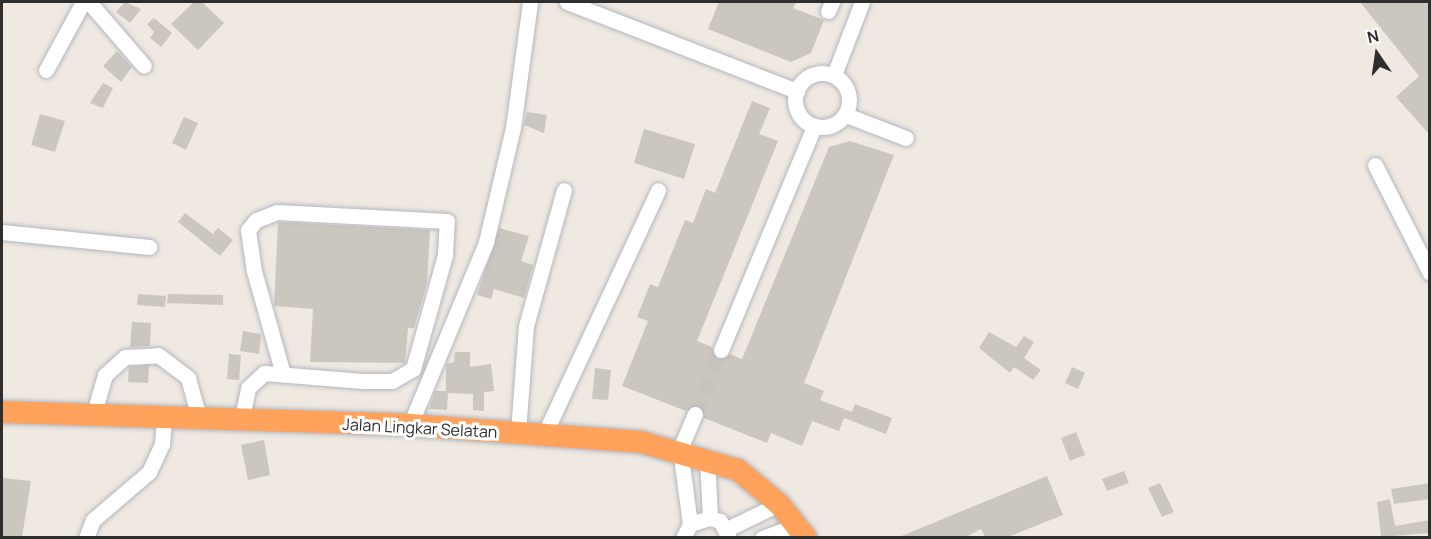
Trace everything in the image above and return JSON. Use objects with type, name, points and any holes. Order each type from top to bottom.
[{"type":"highway","name":"Jalan Lingkar Selatan","points":[[2,412],[164,420],[410,425],[518,432],[680,449],[738,470],[779,504],[801,531]]},
{"type":"street","points":[[46,70],[83,2]]},
{"type":"street","points":[[89,2],[144,66]]},
{"type":"street","points":[[410,425],[486,242],[513,128],[530,2]]},
{"type":"street","points":[[567,2],[797,91]]},
{"type":"street","points":[[834,75],[862,2]]},
{"type":"street","points":[[834,75],[848,89],[846,115],[837,124],[814,127],[796,110],[797,91],[809,77],[834,75]]},
{"type":"street","points":[[846,115],[906,138]]},
{"type":"street","points":[[721,350],[814,127]]},
{"type":"street","points":[[1375,165],[1430,273]]},
{"type":"street","points":[[518,432],[526,326],[564,190]]},
{"type":"street","points":[[544,435],[658,190]]},
{"type":"street","points":[[241,422],[255,376],[283,375],[392,381],[413,369],[445,255],[447,221],[277,212],[256,220],[249,230],[254,271],[283,375]]},
{"type":"street","points":[[2,232],[149,247]]},
{"type":"street","points":[[93,416],[105,375],[124,357],[158,355],[188,378],[200,421]]},
{"type":"street","points":[[695,414],[680,449],[687,531],[710,518]]},
{"type":"street","points":[[86,537],[93,520],[149,471],[162,444],[164,420]]},
{"type":"street","points":[[707,458],[710,518],[728,533],[779,504]]},
{"type":"street","points":[[762,537],[801,531]]},
{"type":"building","points":[[125,2],[141,9],[130,23],[116,12]]},
{"type":"building","points":[[194,2],[202,2],[224,23],[198,50],[171,24]]},
{"type":"building","points":[[719,2],[796,2],[793,8],[824,20],[811,53],[791,62],[708,29]]},
{"type":"building","points":[[1360,2],[1430,2],[1430,135],[1396,97],[1419,76]]},
{"type":"building","points":[[154,18],[172,33],[161,47],[150,38],[154,32],[147,24]]},
{"type":"building","points":[[117,51],[132,67],[121,82],[103,66]]},
{"type":"building","points":[[103,83],[113,88],[103,108],[90,103]]},
{"type":"building","points":[[752,101],[770,108],[759,134],[778,141],[697,341],[712,347],[718,359],[730,354],[742,359],[829,147],[850,141],[894,155],[804,383],[824,391],[820,400],[852,412],[855,404],[892,418],[886,434],[844,418],[839,431],[812,421],[802,446],[771,433],[767,443],[704,418],[698,405],[686,411],[622,386],[648,321],[637,317],[650,284],[658,287],[685,220],[693,223],[706,189],[715,193]]},
{"type":"building","points":[[527,112],[547,115],[544,133],[524,125]]},
{"type":"building","points":[[40,114],[65,121],[55,152],[31,145]]},
{"type":"building","points":[[184,117],[198,123],[186,150],[172,143]]},
{"type":"building","points":[[644,129],[695,144],[684,179],[634,163]]},
{"type":"building","points":[[185,213],[213,234],[218,228],[233,240],[220,256],[178,222]]},
{"type":"building","points":[[278,222],[430,230],[427,283],[414,328],[408,328],[405,363],[310,362],[313,309],[274,306]]},
{"type":"building","points":[[499,228],[529,236],[521,261],[533,265],[524,298],[494,289],[491,299],[477,295]]},
{"type":"building","points":[[138,294],[166,296],[165,307],[137,305]]},
{"type":"building","points":[[168,294],[223,295],[223,305],[167,303]]},
{"type":"building","points":[[132,322],[151,323],[150,346],[130,347]]},
{"type":"building","points":[[243,331],[261,334],[259,354],[240,351]]},
{"type":"building","points":[[989,332],[1016,347],[1024,336],[1034,342],[1024,358],[1041,370],[1033,380],[1014,367],[1010,373],[979,348]]},
{"type":"building","points":[[455,352],[470,352],[470,367],[491,364],[494,391],[484,392],[484,411],[473,410],[473,394],[448,393],[447,410],[429,409],[435,391],[446,391],[446,364],[454,362]]},
{"type":"building","points":[[229,354],[241,355],[239,380],[227,379]]},
{"type":"building","points":[[149,365],[148,383],[128,382],[129,367]]},
{"type":"building","points":[[1072,367],[1085,373],[1078,389],[1065,383]]},
{"type":"building","points":[[595,368],[611,370],[608,400],[592,399]]},
{"type":"building","points":[[1076,432],[1085,455],[1070,461],[1061,438]]},
{"type":"building","points":[[264,440],[270,475],[248,480],[241,445]]},
{"type":"building","points":[[1124,471],[1129,483],[1107,491],[1102,479]]},
{"type":"building","points":[[1047,476],[1063,515],[1008,537],[985,537],[981,529],[966,537],[899,537]]},
{"type":"building","points":[[2,478],[31,481],[22,537],[2,537]]},
{"type":"building","points":[[1160,483],[1174,512],[1162,517],[1148,488]]},
{"type":"building","points":[[1430,483],[1430,499],[1394,504],[1391,489]]},
{"type":"building","points":[[1390,499],[1395,526],[1430,520],[1430,533],[1381,537],[1377,502]]},
{"type":"tunnel","points":[[695,414],[721,350]]}]
